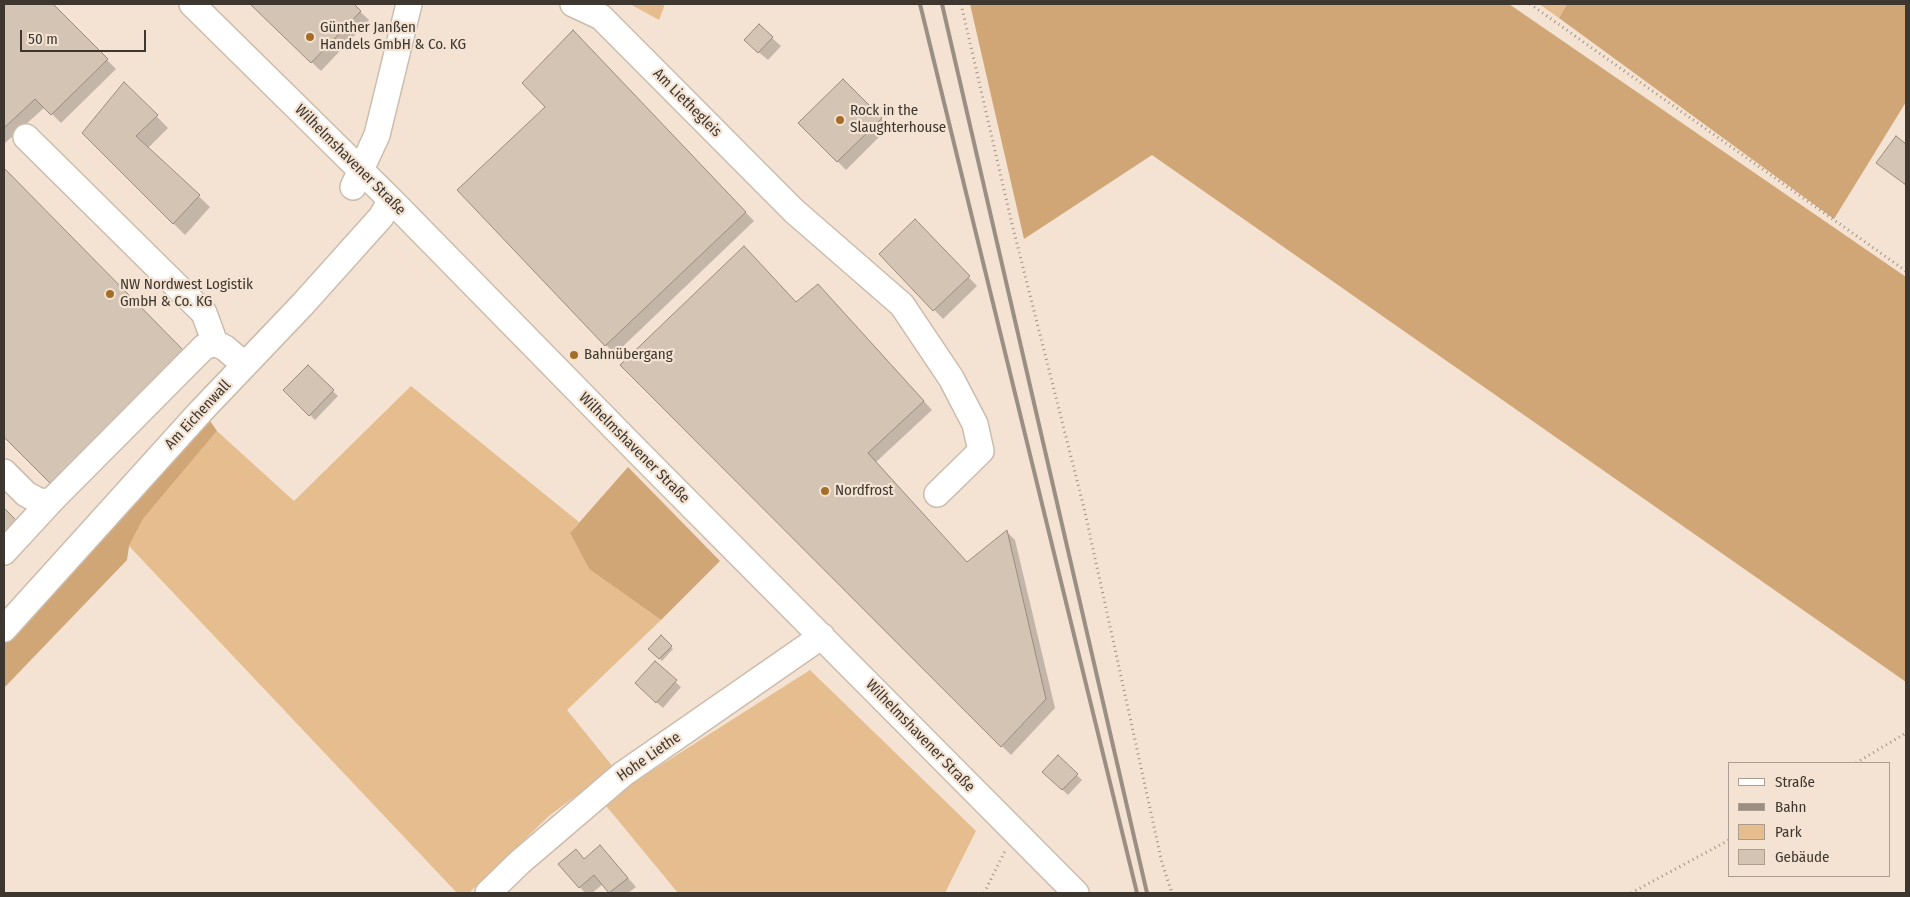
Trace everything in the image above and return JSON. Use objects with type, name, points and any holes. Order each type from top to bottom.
[{"type":"street","name":"Wilhelmshavener Straße","points":[[192,4],[357,178],[391,200],[1076,893]]},
{"type":"street","points":[[357,178],[377,135],[409,4]]},
{"type":"street","name":"Am Liethegleis","points":[[573,4],[601,17],[794,211],[902,305],[952,378],[975,424],[981,450],[937,494]]},
{"type":"street","points":[[26,137],[204,313],[215,343],[225,348],[245,365]]},
{"type":"street","name":"Am Eichenwall","points":[[4,629],[381,217],[391,200]]},
{"type":"street","points":[[4,552],[52,500],[204,347],[215,343]]},
{"type":"street","points":[[4,472],[26,494],[41,502],[52,500]]},
{"type":"street","name":"Hohe Liethe","points":[[488,893],[520,862],[623,774],[822,636]]},
{"type":"path","points":[[961,4],[1012,224],[1084,508],[1162,863],[1172,893]]},
{"type":"path","points":[[1530,4],[1906,271]]},
{"type":"path","points":[[1858,762],[1906,733]]},
{"type":"path","points":[[984,893],[1007,848],[1017,835]]},
{"type":"path","points":[[1631,893],[1728,841]]},
{"type":"green space","points":[[630,4],[665,4],[659,20]]},
{"type":"green space","points":[[1539,4],[1567,4],[1559,18]]},
{"type":"green space","points":[[411,386],[579,522],[570,533],[589,569],[661,620],[567,710],[614,768],[550,815],[469,893],[457,893],[129,546],[143,519],[217,431],[294,501]]},
{"type":"green space","points":[[810,670],[976,831],[945,893],[678,893],[603,802]]},
{"type":"shaded area","points":[[970,4],[1509,4],[1906,277],[1906,682],[1152,155],[1024,239]]},
{"type":"shaded area","points":[[1567,4],[1906,4],[1906,102],[1834,219],[1559,18]]},
{"type":"shaded area","points":[[208,418],[217,431],[143,519],[129,546],[127,560],[4,688],[4,641]]},
{"type":"shaded area","points":[[628,467],[720,561],[661,620],[589,569],[570,533]]},
{"type":"building","points":[[4,4],[53,4],[108,59],[51,115],[35,99],[4,128]]},
{"type":"building","name":"Günther Janßen Handels GmbH & Co. KG","points":[[250,4],[354,4],[361,11],[311,63]]},
{"type":"building","points":[[759,24],[773,37],[758,53],[744,40]]},
{"type":"building","points":[[573,30],[746,212],[605,346],[457,190],[545,107],[522,83]]},
{"type":"building","name":"Rock in the Slaughterhouse","points":[[843,79],[882,118],[837,162],[798,123]]},
{"type":"building","points":[[124,82],[158,115],[136,136],[200,195],[173,224],[82,133]]},
{"type":"building","points":[[1896,136],[1906,144],[1906,185],[1876,163]]},
{"type":"building","points":[[4,168],[189,356],[55,488],[4,437]]},
{"type":"building","points":[[915,219],[970,276],[933,311],[879,254]]},
{"type":"building","name":"Nordfrost","points":[[744,246],[796,302],[818,284],[924,401],[868,453],[967,562],[1007,530],[1046,699],[1001,747],[620,365]]},
{"type":"building","points":[[308,365],[334,390],[309,416],[283,390]]},
{"type":"building","points":[[4,508],[19,523],[4,538]]},
{"type":"building","points":[[661,635],[672,646],[659,659],[648,649]]},
{"type":"building","points":[[655,661],[677,680],[656,703],[635,683]]},
{"type":"building","points":[[1058,755],[1078,774],[1062,790],[1042,772]]},
{"type":"building","points":[[600,845],[628,878],[609,893],[594,875],[579,888],[558,864],[576,849],[584,859]]},
{"type":"railway","points":[[920,4],[1137,893]]},
{"type":"railway","points":[[942,4],[1147,893]]},
{"type":"place","name":"Günther Janßen Handels GmbH & Co. KG","points":[[310,37]]},
{"type":"place","name":"Rock in the Slaughterhouse","points":[[840,120]]},
{"type":"place","name":"NW Nordwest Logistik GmbH & Co. KG","points":[[110,294]]},
{"type":"place","name":"Bahnübergang","points":[[574,355]]},
{"type":"place","name":"Nordfrost","points":[[825,491]]}]
